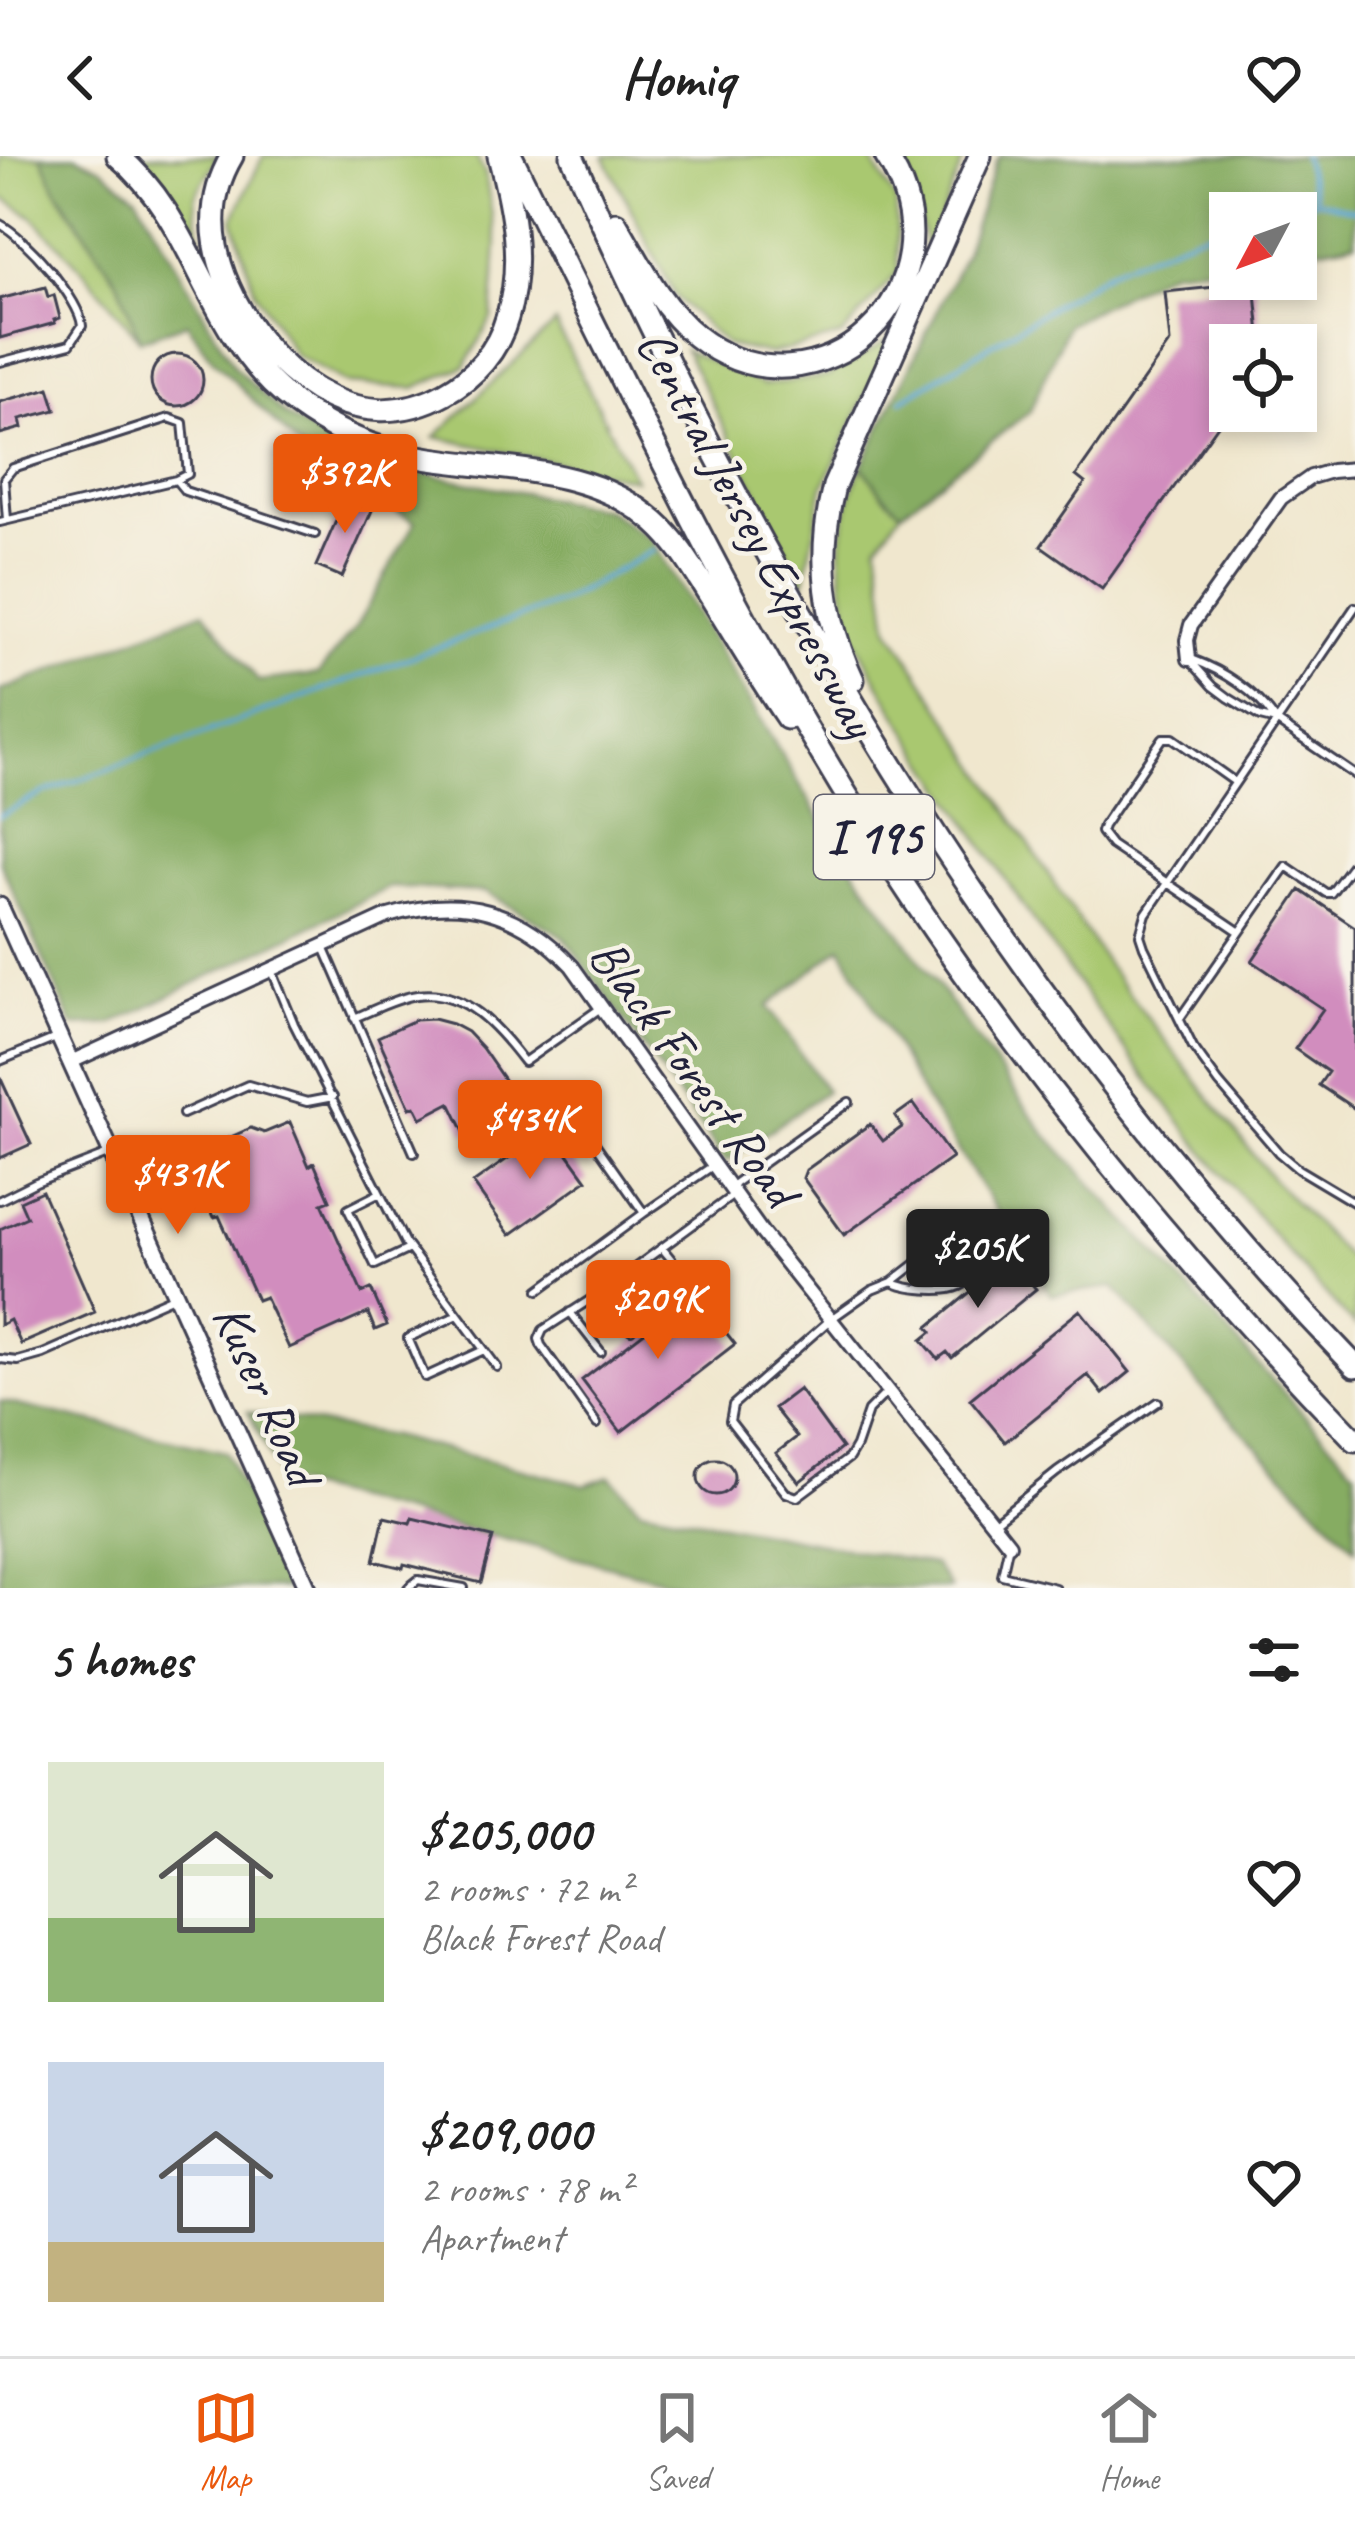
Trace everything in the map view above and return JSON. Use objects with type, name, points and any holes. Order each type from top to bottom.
[{"type":"highway","points":[[118,156],[151,187],[164,207],[216,308],[251,362],[293,402],[343,433],[398,453],[583,482],[609,492],[654,522],[686,558],[772,696],[911,896]]},
{"type":"highway","points":[[232,156],[216,190],[213,230],[225,279],[250,328],[287,370],[326,397],[350,406],[395,410],[456,388],[499,339],[508,318],[516,260],[511,200],[499,156]]},
{"type":"highway","name":"Central Jersey Expressway","points":[[511,156],[717,568],[821,752],[911,896],[1089,1140],[1246,1324],[1355,1440]]},
{"type":"highway","points":[[575,156],[650,282],[692,333],[745,362],[787,366],[829,357],[849,347],[880,320],[903,284],[909,262],[910,216],[886,156]]},
{"type":"highway","name":"Central Jersey Expressway","points":[[575,156],[604,228],[770,557],[864,722],[957,870],[1130,1108],[1355,1366]]},
{"type":"highway","points":[[957,870],[842,657],[826,597],[824,543],[834,486],[980,156]]},
{"type":"street","points":[[1189,658],[1191,625],[1281,498],[1311,477],[1355,469]]},
{"type":"street","name":"Kuser Road","points":[[0,906],[308,1588]]},
{"type":"street","name":"Black Forest Road","points":[[71,1062],[410,909],[480,909],[523,925],[572,966],[732,1190],[1009,1544]]},
{"type":"lane","points":[[0,224],[28,244],[80,311],[82,326],[70,344],[0,362]]},
{"type":"lane","points":[[169,418],[183,423],[188,474],[3,521],[4,479],[13,468],[169,418]]},
{"type":"lane","points":[[176,480],[185,491],[315,534]]},
{"type":"lane","points":[[1355,607],[1146,914],[1140,934],[1193,1047],[1219,1083],[1279,1153],[1355,1203]]},
{"type":"lane","points":[[1189,658],[1253,695],[1276,721]]},
{"type":"lane","points":[[1189,658],[1213,686],[1248,711],[1276,721],[1355,775]]},
{"type":"lane","points":[[1235,782],[1168,737],[1162,738],[1103,826],[1104,839],[1240,932]]},
{"type":"lane","points":[[1179,1020],[1286,866],[1331,893],[1355,861]]},
{"type":"lane","points":[[323,946],[414,1153]]},
{"type":"lane","points":[[272,969],[294,1024],[410,1249],[497,1367]]},
{"type":"lane","points":[[354,1018],[416,995],[439,994],[482,1014],[524,1062],[602,1007]]},
{"type":"lane","points":[[0,1061],[59,1037]]},
{"type":"lane","points":[[183,1114],[248,1085],[307,1102],[333,1097]]},
{"type":"lane","points":[[597,1424],[541,1345],[543,1330],[662,1248],[849,1102]]},
{"type":"lane","points":[[585,1129],[644,1214]]},
{"type":"lane","points":[[0,1200],[112,1153]]},
{"type":"lane","points":[[539,1291],[714,1165]]},
{"type":"lane","points":[[379,1193],[348,1209],[375,1265],[410,1249]]},
{"type":"lane","points":[[888,1391],[868,1411],[849,1458],[797,1497],[786,1493],[736,1431],[730,1412],[745,1392],[831,1319],[892,1282],[962,1228],[991,1260],[960,1287],[901,1288],[892,1282]]},
{"type":"lane","points":[[662,1248],[690,1282]]},
{"type":"lane","points":[[602,1292],[631,1330]]},
{"type":"lane","points":[[0,1359],[18,1361],[43,1354],[176,1296]]},
{"type":"lane","points":[[569,1312],[601,1352]]},
{"type":"lane","points":[[458,1315],[408,1338],[425,1377],[484,1350]]},
{"type":"lane","points":[[993,1523],[1158,1402]]},
{"type":"lane","points":[[1009,1544],[1002,1575],[1055,1588]]},
{"type":"lane","points":[[409,1588],[418,1580],[464,1588]]},
{"type":"green space","points":[[0,156],[41,156],[55,187],[119,284],[140,340],[33,217],[0,196]]},
{"type":"green space","points":[[41,156],[76,156],[100,167],[137,196],[235,368],[285,415],[336,448],[399,469],[606,509],[651,539],[834,841],[1043,1131],[1355,1470],[1355,1548],[1217,1405],[1114,1287],[1051,1295],[924,1098],[841,947],[768,1006],[826,1091],[726,1162],[563,936],[485,892],[390,887],[112,1024],[73,1026],[0,862],[0,691],[204,611],[258,681],[318,674],[356,627],[415,522],[308,456],[213,360],[187,323],[140,340],[119,284],[55,187]]},
{"type":"green space","points":[[126,156],[218,156],[195,196],[202,266],[163,187]]},
{"type":"green space","points":[[263,156],[476,156],[485,173],[497,244],[492,318],[465,366],[414,388],[347,384],[294,354],[255,291],[233,219]]},
{"type":"green space","points":[[604,156],[869,156],[896,201],[898,272],[842,336],[770,354],[726,345],[675,296]]},
{"type":"green space","points":[[897,156],[965,156],[927,252],[913,186]]},
{"type":"green space","points":[[1001,156],[1355,156],[1355,242],[1317,249],[1317,192],[1209,192],[1209,266],[1170,270],[1068,324],[1030,411],[901,512],[862,466],[965,253]]},
{"type":"green space","points":[[555,323],[635,479],[435,437]]},
{"type":"green space","points":[[893,337],[823,487],[804,585],[685,350],[764,385],[828,376]]},
{"type":"green space","points":[[862,466],[901,512],[878,544],[889,627],[1109,968],[1273,1180],[1355,1265],[1355,1326],[1247,1205],[1147,1079],[1007,881],[889,700],[856,640],[841,569],[847,509]]},
{"type":"green space","points":[[0,1401],[226,1452],[288,1588],[0,1588]]},
{"type":"green space","points":[[248,1412],[391,1436],[585,1485],[610,1476],[640,1508],[934,1565],[950,1588],[695,1588],[283,1482]]},
{"type":"building","points":[[45,287],[48,297],[54,295],[60,318],[0,338],[0,299]]},
{"type":"building","points":[[1209,288],[1209,300],[1257,300],[1259,324],[1209,324],[1209,432],[1213,432],[1102,589],[1041,546],[1085,483],[1076,476],[1170,342],[1165,292]]},
{"type":"building","points":[[177,354],[195,362],[203,380],[195,398],[177,406],[159,398],[151,380],[159,362]]},
{"type":"building","points":[[49,388],[56,410],[20,419],[22,428],[0,434],[0,402]]},
{"type":"building","points":[[348,494],[374,506],[342,577],[316,566]]},
{"type":"building","points":[[1300,890],[1355,927],[1355,1109],[1319,1085],[1328,1072],[1295,1049],[1323,1009],[1252,961]]},
{"type":"building","points":[[433,1019],[467,1032],[516,1097],[465,1134],[450,1103],[421,1118],[415,1106],[410,1108],[378,1037],[415,1020]]},
{"type":"building","points":[[0,1077],[31,1144],[0,1158]]},
{"type":"building","points":[[913,1103],[952,1158],[844,1235],[803,1178],[806,1170],[870,1124],[883,1141],[902,1127],[895,1116]]},
{"type":"building","points":[[290,1122],[330,1200],[322,1203],[362,1293],[371,1289],[387,1325],[375,1330],[368,1313],[289,1348],[265,1297],[257,1300],[187,1157],[251,1128],[264,1133]]},
{"type":"building","points":[[550,1129],[587,1180],[510,1235],[473,1183]]},
{"type":"building","points":[[42,1191],[95,1312],[21,1344],[10,1320],[0,1325],[0,1229],[27,1217],[20,1201]]},
{"type":"building","points":[[1010,1259],[1036,1289],[952,1358],[947,1352],[938,1359],[922,1340],[932,1332],[928,1327]]},
{"type":"building","points":[[695,1293],[735,1344],[621,1432],[582,1380]]},
{"type":"building","points":[[1080,1310],[1130,1372],[1103,1394],[1088,1375],[1005,1442],[970,1399]]},
{"type":"building","points":[[799,1389],[842,1448],[799,1482],[776,1453],[797,1437],[774,1408]]},
{"type":"building","points":[[716,1459],[729,1464],[734,1477],[729,1490],[716,1495],[703,1490],[698,1477],[703,1464]]},
{"type":"building","points":[[384,1517],[410,1523],[412,1518],[493,1537],[481,1583],[374,1561]]},
{"type":"waterway","points":[[1303,156],[1314,192]]},
{"type":"waterway","points":[[1317,200],[1355,210]]},
{"type":"waterway","points":[[902,400],[1114,268],[1209,231]]},
{"type":"waterway","points":[[0,816],[41,794],[563,601],[654,550]]}]
